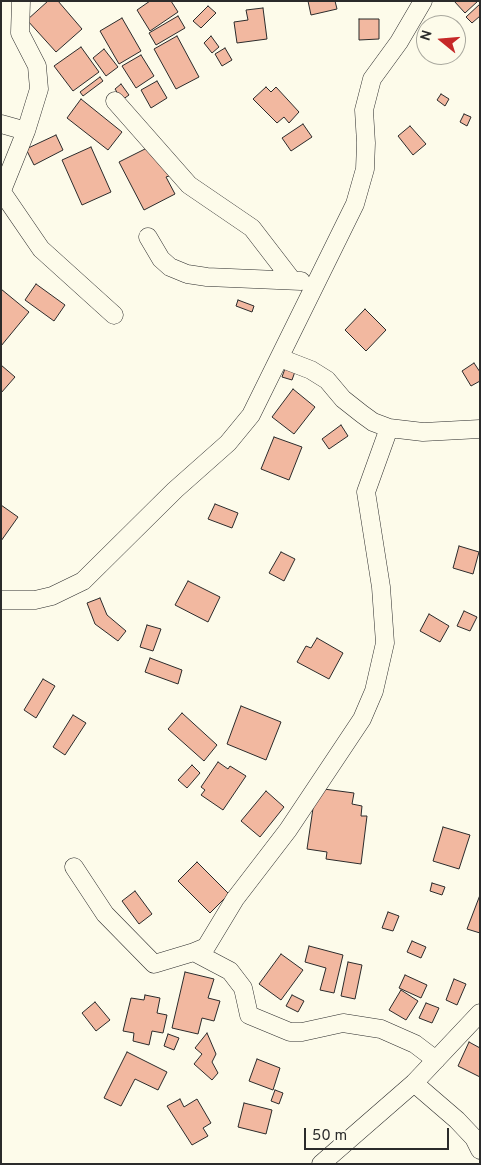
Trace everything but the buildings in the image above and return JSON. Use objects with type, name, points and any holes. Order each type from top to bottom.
[{"type":"street","points":[[20,1],[20,33],[37,66],[39,89],[26,131],[2,192],[41,249],[114,315]]},
{"type":"street","points":[[1,600],[35,600],[52,596],[83,581],[175,490],[228,443],[251,415],[355,204],[365,169],[364,110],[372,79],[399,42],[423,1]]},
{"type":"street","points":[[115,101],[188,185],[252,228],[292,280]]},
{"type":"street","points":[[1,124],[26,131]]},
{"type":"street","points":[[148,237],[161,259],[170,267],[188,274],[207,277],[316,281]]},
{"type":"street","points":[[280,358],[311,370],[327,380],[343,399],[362,414],[389,428],[423,432],[480,429]]},
{"type":"street","points":[[74,867],[105,914],[154,964],[206,947],[235,899],[288,830],[362,719],[374,690],[385,643],[381,587],[366,492],[389,428]]},
{"type":"street","points":[[194,952],[230,971],[243,988],[248,1015],[277,1028],[290,1032],[302,1032],[343,1023],[381,1029],[416,1044],[436,1060]]},
{"type":"street","points":[[321,1164],[414,1083],[480,1013]]},
{"type":"street","points":[[414,1083],[457,1120],[474,1138],[480,1150]]}]
